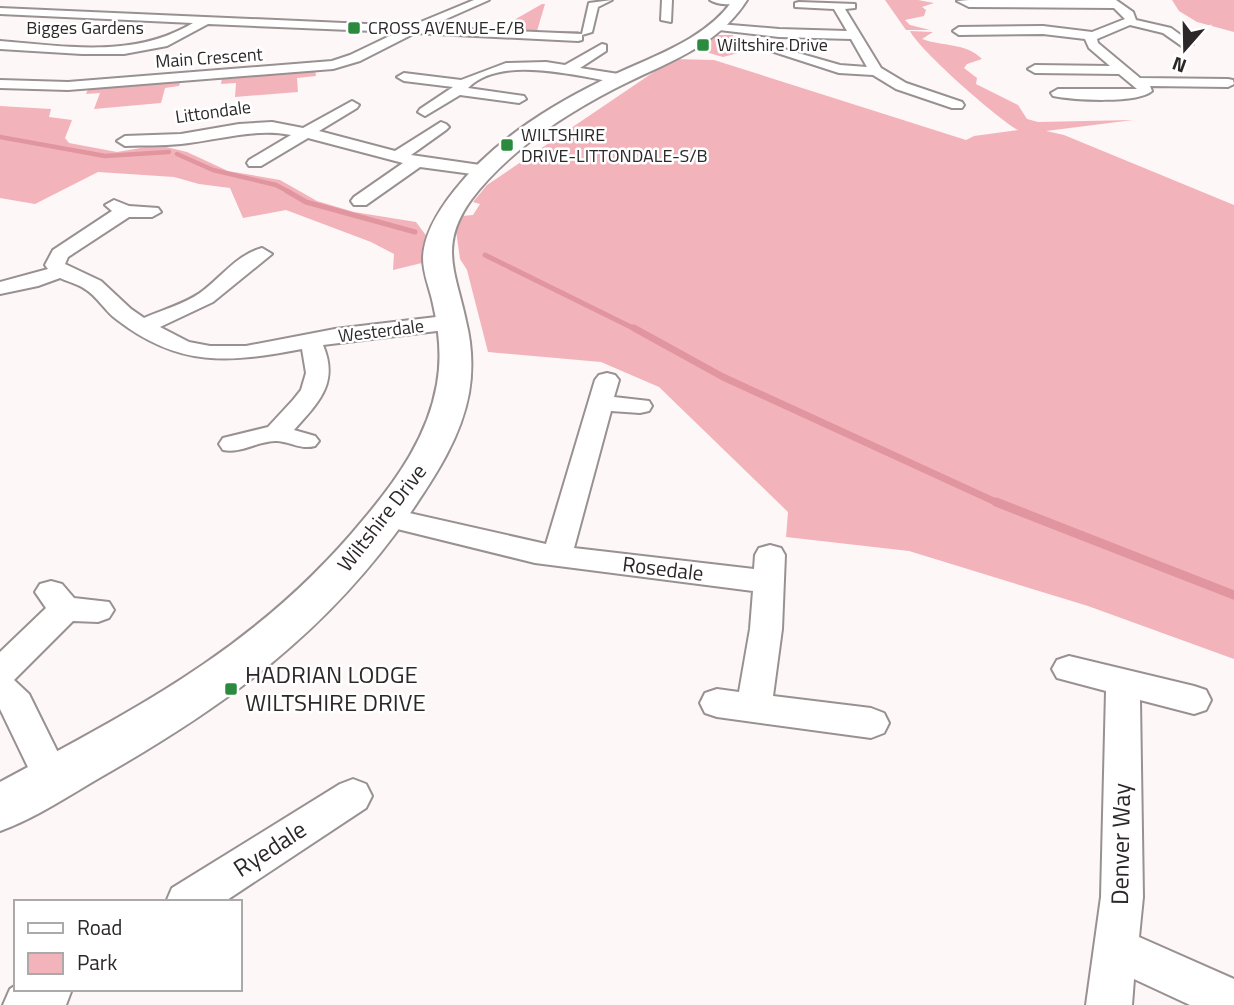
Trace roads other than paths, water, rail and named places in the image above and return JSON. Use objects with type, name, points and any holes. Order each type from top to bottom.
[{"type":"street","points":[[0,23],[56,0]]},
{"type":"street","name":"Main Crescent","points":[[0,84],[68,86],[324,66],[355,58],[413,29],[484,0]]},
{"type":"street","points":[[0,11],[413,29],[587,31],[593,5],[607,0]]},
{"type":"street","points":[[667,0],[667,20]]},
{"type":"street","points":[[966,4],[1112,2],[1131,16],[1130,22]]},
{"type":"street","points":[[728,7],[770,32],[854,35]]},
{"type":"street","name":"Wiltshire Drive","points":[[0,808],[203,691],[294,620],[333,580],[387,517],[424,465],[446,418],[456,365],[453,322],[438,267],[438,247],[452,211],[487,171],[538,129],[591,93],[685,46],[728,7]]},
{"type":"street","points":[[802,10],[844,9],[854,35],[876,71],[901,86],[957,105]]},
{"type":"street","name":"Bigges Gardens","points":[[0,45],[96,49],[141,47],[171,40],[206,20]]},
{"type":"street","points":[[956,31],[1043,30],[1093,36],[1130,22],[1167,30],[1186,44]]},
{"type":"street","points":[[286,38],[306,25]]},
{"type":"street","points":[[1058,93],[1131,95],[1145,91],[1093,45],[1090,40],[1093,36]]},
{"type":"street","points":[[1173,44],[1203,44]]},
{"type":"street","points":[[523,65],[517,50],[525,45]]},
{"type":"street","points":[[570,68],[601,48]]},
{"type":"street","points":[[778,51],[839,69],[876,71]]},
{"type":"street","points":[[425,112],[490,71],[523,65],[570,68],[620,78]]},
{"type":"street","points":[[1035,69],[1124,70]]},
{"type":"street","points":[[404,77],[519,99]]},
{"type":"street","points":[[1137,82],[1228,83]]},
{"type":"street","points":[[252,157],[270,154],[352,105]]},
{"type":"street","name":"Littondale","points":[[125,141],[181,139],[256,127],[305,133],[416,162],[487,171]]},
{"type":"street","points":[[397,157],[441,127]]},
{"type":"street","points":[[359,201],[416,162]]},
{"type":"street","points":[[0,288],[31,282],[61,271],[55,265],[58,256],[119,208],[152,212]]},
{"type":"street","points":[[144,327],[206,298],[259,250],[284,260]]},
{"type":"street","name":"Westerdale","points":[[61,271],[94,285],[123,314],[144,327],[182,347],[210,354],[246,353],[310,341],[453,322]]},
{"type":"street","name":"Westerdale","points":[[277,433],[309,396],[317,380],[317,362],[310,341]]},
{"type":"street","points":[[557,556],[605,391],[640,406]]},
{"type":"street","points":[[232,444],[277,433],[306,441]]},
{"type":"street","name":"Rosedale","points":[[387,517],[510,548],[557,556],[769,568],[766,629],[754,708]]},
{"type":"street","points":[[0,673],[58,601],[98,610]]},
{"type":"street","points":[[1069,669],[1194,700]]},
{"type":"street","name":"Denver Way","points":[[1109,1005],[1122,897],[1122,683]]},
{"type":"street","points":[[0,688],[17,704],[52,779]]},
{"type":"street","points":[[717,703],[871,723]]},
{"type":"street","name":"Ryedale","points":[[190,900],[353,796]]},
{"type":"street","points":[[1117,949],[1234,1002]]},
{"type":"street","points":[[26,1005],[47,991]]},
{"type":"waterway","points":[[0,137],[105,156],[169,152]]},
{"type":"waterway","points":[[177,154],[213,170],[276,185],[291,193]]},
{"type":"waterway","points":[[287,191],[306,202],[415,232]]},
{"type":"waterway","points":[[485,255],[637,330]]},
{"type":"waterway","points":[[634,328],[723,377],[1000,504]]},
{"type":"waterway","points":[[996,502],[1234,595]]},
{"type":"place","name":"CROSS AVENUE-E/B","points":[[354,28]]},
{"type":"place","name":"Wiltshire Drive","points":[[703,45]]},
{"type":"place","name":"WILTSHIRE DRIVE-LITTONDALE-S/B","points":[[507,145]]},
{"type":"place","name":"HADRIAN LODGE WILTSHIRE DRIVE","points":[[231,689]]}]
